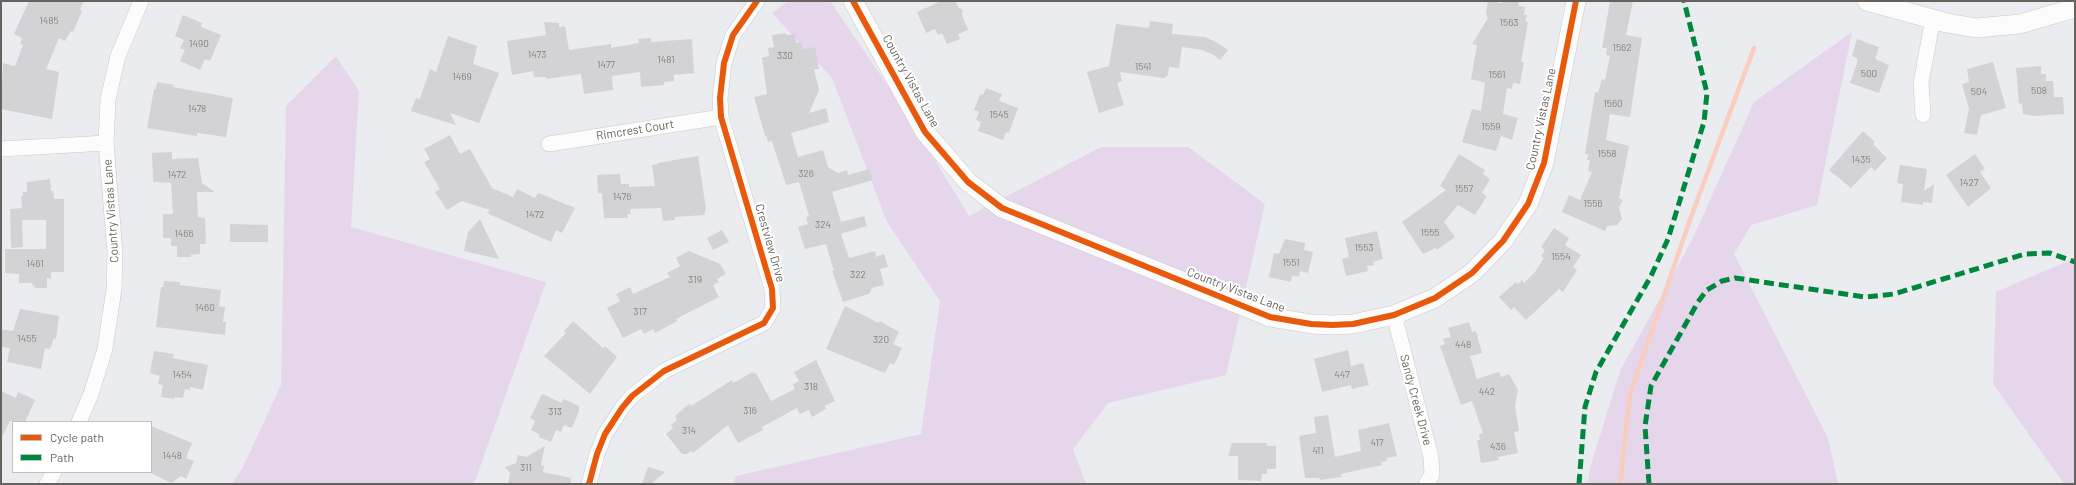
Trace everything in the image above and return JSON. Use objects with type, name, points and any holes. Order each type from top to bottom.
[{"type":"street","name":"Country Vistas Lane","points":[[79,421],[91,394],[105,349],[114,289],[115,253],[106,143],[108,99],[112,78],[124,39],[141,1]]},
{"type":"street","name":"Crestview Drive","points":[[590,484],[597,454],[605,434],[622,408],[632,396],[664,371],[764,323],[773,308],[772,289],[722,117],[722,78],[728,49],[733,35],[757,1]]},
{"type":"street","name":"Country Vistas Lane","points":[[853,1],[926,132],[968,182],[1002,208],[1270,317],[1311,324],[1332,325],[1353,324],[1394,315],[1435,298],[1472,273],[1503,241],[1528,204],[1544,163],[1550,141],[1576,1]]},
{"type":"street","points":[[1867,1],[1962,26],[1999,27],[2020,24],[2070,6]]},
{"type":"street","points":[[1923,115],[1921,83],[1933,18]]},
{"type":"street","name":"Rimcrest Court","points":[[549,144],[722,117]]},
{"type":"street","points":[[1,149],[106,143]]},
{"type":"street","name":"Sandy Creek Drive","points":[[1394,315],[1432,457],[1432,474],[1426,484]]},
{"type":"street","points":[[48,484],[54,473]]},
{"type":"shaded area","points":[[788,1],[830,1],[903,108],[969,216],[1101,147],[1188,147],[1265,204],[1226,375],[1108,403],[1073,449],[1086,484],[733,484],[736,476],[921,434],[940,301],[887,222],[832,78],[772,13]]},
{"type":"shaded area","points":[[1852,32],[1817,205],[1751,225],[1734,254],[1828,438],[1838,484],[1588,484],[1590,468],[1620,371],[1692,240],[1754,102]]},
{"type":"shaded area","points":[[336,56],[359,91],[351,227],[546,282],[474,484],[231,484],[242,469],[281,385],[286,106]]},
{"type":"shaded area","points":[[2075,258],[2075,484],[2064,484],[1993,384],[1996,292]]},
{"type":"building","points":[[29,1],[84,1],[80,10],[82,11],[73,32],[71,31],[65,41],[59,38],[46,69],[59,72],[52,119],[1,109],[3,63],[15,66],[23,45],[20,44],[22,38],[14,34]]},
{"type":"building","points":[[941,1],[955,1],[959,8],[963,10],[962,15],[968,30],[958,34],[960,39],[947,44],[942,33],[938,35],[935,29],[926,33],[917,12]]},
{"type":"building","points":[[1488,1],[1502,3],[1502,1],[1519,1],[1518,6],[1525,7],[1524,15],[1527,15],[1525,21],[1528,22],[1521,62],[1524,62],[1520,84],[1513,83],[1512,89],[1507,88],[1503,114],[1518,118],[1512,140],[1501,136],[1496,151],[1462,142],[1472,109],[1481,111],[1485,83],[1471,79],[1477,45],[1472,44],[1488,18],[1486,14]]},
{"type":"building","points":[[1610,1],[1633,1],[1626,35],[1642,38],[1630,117],[1610,114],[1606,140],[1629,146],[1619,198],[1623,200],[1619,207],[1622,219],[1617,225],[1607,226],[1605,231],[1562,212],[1569,195],[1580,200],[1592,172],[1588,171],[1590,160],[1587,160],[1588,154],[1585,154],[1595,92],[1598,93],[1602,79],[1605,80],[1610,56],[1606,55],[1607,48],[1602,48]]},
{"type":"building","points":[[183,15],[202,23],[201,27],[221,35],[210,61],[205,59],[200,70],[180,61],[185,50],[180,48],[184,40],[175,36]]},
{"type":"building","points":[[1150,21],[1173,24],[1172,34],[1205,37],[1228,50],[1220,60],[1212,54],[1202,50],[1182,47],[1179,68],[1169,67],[1168,75],[1164,78],[1120,72],[1122,81],[1117,83],[1124,105],[1099,113],[1087,72],[1109,66],[1116,24],[1149,28]]},
{"type":"building","points":[[544,22],[559,23],[559,27],[565,26],[569,50],[611,44],[611,48],[639,43],[638,39],[651,38],[651,42],[692,39],[694,73],[674,75],[674,81],[664,82],[664,85],[641,87],[640,72],[612,76],[613,90],[584,94],[581,74],[546,79],[546,77],[534,77],[533,71],[512,75],[507,41],[546,35]]},
{"type":"building","points":[[786,33],[786,35],[795,34],[796,43],[801,42],[804,49],[815,47],[819,69],[814,69],[819,90],[809,113],[826,108],[829,122],[791,133],[798,157],[823,150],[828,167],[838,173],[847,170],[848,175],[869,169],[873,180],[832,192],[841,222],[864,216],[867,226],[841,234],[849,258],[875,251],[876,257],[884,254],[888,267],[880,269],[884,285],[872,288],[869,294],[843,302],[832,271],[834,271],[826,244],[805,249],[798,227],[808,224],[806,217],[809,216],[799,182],[786,185],[772,141],[768,142],[766,135],[765,136],[754,97],[767,94],[762,58],[769,56],[768,48],[774,47],[772,35]]},
{"type":"building","points":[[448,36],[477,46],[473,64],[499,73],[479,123],[450,113],[456,125],[411,111],[416,98],[420,99],[430,69],[436,72]]},
{"type":"building","points":[[1857,39],[1879,47],[1875,59],[1889,65],[1879,93],[1850,83],[1857,63],[1857,58],[1852,56]]},
{"type":"building","points":[[1993,62],[2006,108],[1981,115],[1977,135],[1964,133],[1969,109],[1962,84],[1969,82],[1967,69]]},
{"type":"building","points":[[2041,66],[2041,74],[2046,74],[2046,81],[2053,81],[2054,97],[2063,97],[2064,114],[2033,116],[2023,114],[2022,103],[2019,104],[2016,68]]},
{"type":"building","points":[[157,82],[174,85],[173,87],[233,98],[226,137],[197,133],[197,136],[147,128],[154,89],[156,89]]},
{"type":"building","points":[[986,88],[1002,94],[999,101],[1018,108],[1009,133],[1006,132],[1003,140],[978,131],[981,122],[976,120],[979,112],[974,110],[980,94],[983,95]]},
{"type":"building","points":[[1863,131],[1875,142],[1873,144],[1887,158],[1875,171],[1871,167],[1851,188],[1829,170]]},
{"type":"building","points":[[450,135],[460,154],[470,149],[492,188],[513,197],[517,189],[535,198],[538,193],[575,208],[562,233],[556,230],[551,242],[487,213],[490,210],[462,201],[447,210],[435,192],[440,189],[424,162],[430,159],[424,149]]},
{"type":"building","points":[[172,152],[172,159],[198,158],[202,183],[215,192],[197,192],[198,217],[205,218],[206,241],[205,244],[200,244],[200,254],[191,255],[191,257],[177,257],[177,246],[171,246],[171,238],[163,238],[163,214],[173,214],[171,183],[153,182],[152,153]]},
{"type":"building","points":[[1459,154],[1485,170],[1483,174],[1490,179],[1482,193],[1487,196],[1475,215],[1458,205],[1444,222],[1455,237],[1437,250],[1436,248],[1423,254],[1402,222],[1446,190],[1440,186]]},
{"type":"building","points":[[1975,154],[1985,169],[1980,172],[1991,188],[1968,207],[1946,175]]},
{"type":"building","points":[[698,156],[706,209],[704,215],[675,217],[675,220],[663,221],[661,208],[630,209],[631,214],[627,214],[628,218],[604,218],[602,193],[598,193],[597,175],[620,174],[621,184],[629,184],[629,187],[655,186],[652,165]]},
{"type":"building","points":[[1900,165],[1927,169],[1924,191],[1934,184],[1932,203],[1923,202],[1923,205],[1901,202],[1903,184],[1897,183]]},
{"type":"building","points":[[50,179],[51,191],[53,191],[54,199],[64,199],[64,272],[51,272],[51,279],[47,278],[47,288],[36,288],[31,283],[19,283],[19,274],[5,273],[5,249],[46,249],[46,220],[22,220],[23,247],[11,248],[10,209],[22,208],[21,196],[23,196],[23,192],[27,192],[27,182]]},
{"type":"building","points":[[480,219],[499,259],[464,251],[468,232]]},
{"type":"building","points":[[230,224],[268,225],[268,242],[230,242]]},
{"type":"building","points":[[1554,228],[1569,238],[1565,245],[1581,255],[1573,267],[1577,270],[1563,292],[1559,289],[1526,320],[1514,307],[1511,310],[1499,297],[1516,282],[1518,284],[1522,280],[1524,283],[1535,272],[1544,258],[1541,256],[1545,250],[1541,247]]},
{"type":"building","points":[[722,230],[729,242],[713,250],[707,238]]},
{"type":"building","points":[[1377,231],[1383,259],[1373,262],[1374,265],[1367,266],[1368,271],[1346,276],[1342,259],[1349,257],[1345,238]]},
{"type":"building","points":[[1285,239],[1305,243],[1304,250],[1313,252],[1308,273],[1300,271],[1299,277],[1292,275],[1291,282],[1269,277],[1274,253],[1279,254]]},
{"type":"building","points":[[689,251],[720,264],[726,274],[717,279],[719,282],[713,285],[719,297],[676,319],[677,321],[655,333],[653,329],[644,334],[641,329],[623,338],[607,308],[620,301],[616,294],[630,287],[633,294],[670,277],[667,273],[680,266],[676,258]]},
{"type":"building","points":[[164,281],[180,282],[180,285],[221,290],[219,306],[225,307],[223,322],[226,322],[225,335],[156,327],[161,287],[163,287]]},
{"type":"building","points":[[845,306],[879,323],[880,321],[899,332],[893,344],[902,348],[894,365],[890,363],[885,373],[826,349]]},
{"type":"building","points":[[20,309],[59,316],[56,339],[54,338],[50,349],[45,348],[41,369],[7,362],[10,348],[1,347],[1,329],[13,331]]},
{"type":"building","points":[[573,321],[603,348],[605,346],[617,357],[590,394],[544,356],[566,333],[564,331]]},
{"type":"building","points":[[1469,322],[1472,332],[1476,331],[1482,353],[1470,356],[1477,379],[1499,372],[1501,377],[1509,374],[1518,390],[1515,406],[1519,431],[1514,432],[1518,453],[1498,457],[1499,460],[1481,463],[1477,440],[1480,440],[1479,434],[1483,433],[1472,401],[1461,405],[1440,346],[1445,344],[1443,339],[1451,337],[1448,328]]},
{"type":"building","points":[[1348,350],[1351,366],[1363,363],[1369,385],[1352,389],[1351,385],[1322,392],[1314,359]]},
{"type":"building","points":[[154,351],[174,354],[173,358],[208,365],[203,390],[190,387],[190,390],[185,389],[183,398],[175,397],[174,399],[161,397],[163,385],[158,384],[160,376],[150,373]]},
{"type":"building","points":[[816,360],[835,401],[825,406],[826,409],[812,417],[809,410],[800,414],[797,408],[762,427],[763,430],[738,443],[728,425],[693,453],[691,451],[687,454],[682,454],[666,434],[673,428],[671,425],[677,420],[675,416],[689,404],[691,406],[732,380],[733,383],[753,372],[754,374],[756,373],[771,401],[795,389],[793,384],[799,381],[794,372]]},
{"type":"building","points":[[1,391],[16,398],[18,392],[35,400],[25,421],[10,421],[1,439]]},
{"type":"building","points":[[542,394],[562,403],[563,399],[579,406],[579,411],[572,428],[564,425],[561,432],[556,430],[551,442],[539,437],[539,434],[531,430],[535,421],[530,418]]},
{"type":"building","points":[[1328,415],[1335,457],[1361,451],[1358,430],[1389,423],[1397,456],[1386,458],[1387,461],[1381,462],[1382,465],[1341,474],[1342,477],[1320,480],[1319,478],[1305,478],[1299,436],[1316,433],[1314,417]]},
{"type":"building","points":[[152,426],[192,443],[186,458],[194,461],[186,479],[181,476],[171,483],[151,473]]},
{"type":"building","points":[[1232,443],[1267,443],[1267,446],[1276,446],[1276,469],[1267,469],[1267,474],[1262,474],[1261,481],[1238,480],[1238,456],[1228,456]]},
{"type":"building","points":[[545,446],[541,465],[544,466],[543,472],[571,478],[571,484],[508,484],[510,473],[505,467],[516,463],[518,455],[526,457]]},
{"type":"building","points":[[648,467],[665,472],[651,484],[642,484]]},
{"type":"waterway","points":[[1620,484],[1630,394],[1691,217],[1754,48]]},
{"type":"marked path","points":[[1579,484],[1585,407],[1596,372],[1651,276],[1668,239],[1704,122],[1707,93],[1684,1]]},
{"type":"marked path","points":[[1649,484],[1645,426],[1651,386],[1698,302],[1707,290],[1722,281],[1735,278],[1865,297],[1894,294],[2025,254],[2050,253],[2075,262]]},
{"type":"cycle path","points":[[589,484],[597,454],[605,434],[622,408],[632,396],[664,371],[764,323],[773,308],[772,289],[721,117],[720,98],[724,63],[733,35],[757,1]]},
{"type":"cycle path","points":[[853,1],[925,132],[968,182],[1002,208],[1270,317],[1311,324],[1332,325],[1353,324],[1394,315],[1435,298],[1472,273],[1503,241],[1528,204],[1544,163],[1576,1]]}]
